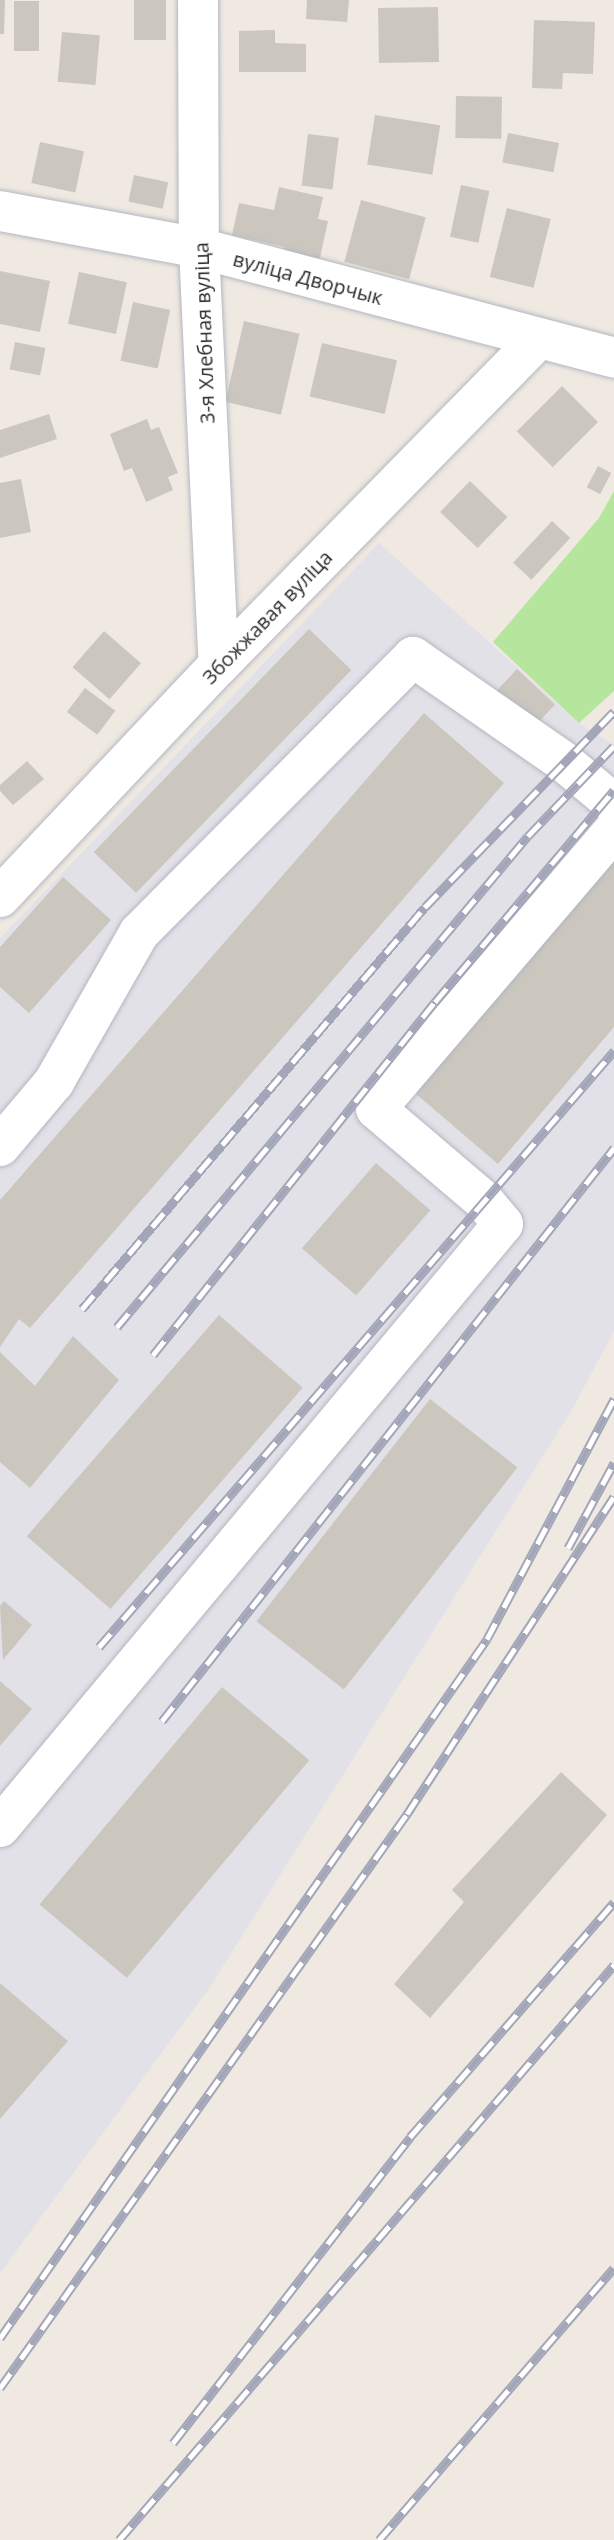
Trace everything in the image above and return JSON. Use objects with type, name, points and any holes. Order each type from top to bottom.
[{"type":"street","name":"3-я Хлебная вуліца","points":[[198,0],[199,248],[219,665]]},
{"type":"street","name":"вуліца Дворчык","points":[[0,211],[199,248],[614,358]]},
{"type":"street","name":"Збожжавая вуліца","points":[[0,897],[219,665],[537,340]]},
{"type":"street","points":[[0,1146],[54,1082],[139,933],[413,657],[564,762],[614,804]]},
{"type":"street","points":[[0,1827],[503,1224],[483,1200],[376,1109],[614,830]]},
{"type":"shaded area","points":[[379,543],[579,723],[614,745],[614,1331],[573,1408],[210,1987],[0,2273],[0,938]]},
{"type":"green space","points":[[614,491],[614,691],[579,723],[493,642],[599,518]]},
{"type":"building","points":[[0,0],[5,0],[4,34],[0,34]]},
{"type":"building","points":[[134,0],[166,0],[166,40],[134,40]]},
{"type":"building","points":[[307,0],[349,0],[347,22],[306,19]]},
{"type":"building","points":[[14,1],[39,1],[39,51],[14,51]]},
{"type":"building","points":[[438,7],[439,62],[379,63],[378,8]]},
{"type":"building","points":[[534,20],[595,22],[593,74],[563,73],[562,89],[532,88]]},
{"type":"building","points":[[275,30],[275,43],[306,44],[306,72],[239,72],[239,31]]},
{"type":"building","points":[[62,32],[100,35],[95,85],[58,82]]},
{"type":"building","points":[[456,96],[502,97],[501,139],[455,138]]},
{"type":"building","points":[[375,115],[440,125],[432,175],[367,164]]},
{"type":"building","points":[[508,133],[559,143],[553,172],[502,162]]},
{"type":"building","points":[[308,134],[339,138],[332,189],[302,186]]},
{"type":"building","points":[[40,142],[84,151],[75,192],[31,183]]},
{"type":"building","points":[[134,175],[168,182],[163,209],[128,201]]},
{"type":"building","points":[[461,185],[489,191],[478,243],[450,237]]},
{"type":"building","points":[[279,187],[323,197],[318,219],[328,221],[319,262],[283,255],[285,247],[232,235],[239,203],[274,210]]},
{"type":"building","points":[[361,200],[426,217],[409,279],[344,262]]},
{"type":"building","points":[[507,208],[551,219],[533,288],[490,277]]},
{"type":"building","points":[[0,271],[50,281],[40,332],[0,324]]},
{"type":"building","points":[[79,272],[127,282],[116,334],[68,324]]},
{"type":"building","points":[[133,302],[170,310],[158,369],[121,361]]},
{"type":"building","points":[[244,321],[300,334],[281,415],[225,402]]},
{"type":"building","points":[[15,342],[45,348],[40,375],[10,369]]},
{"type":"building","points":[[322,343],[397,360],[385,414],[310,397]]},
{"type":"building","points":[[562,386],[598,422],[553,467],[517,431]]},
{"type":"building","points":[[49,414],[57,439],[0,458],[0,430]]},
{"type":"building","points":[[147,419],[151,430],[159,427],[178,473],[168,477],[173,490],[146,502],[132,468],[124,471],[110,434]]},
{"type":"building","points":[[598,466],[611,473],[600,494],[587,487]]},
{"type":"building","points":[[21,479],[31,532],[0,538],[0,483]]},
{"type":"building","points":[[470,481],[507,517],[478,548],[440,512]]},
{"type":"building","points":[[552,521],[570,538],[531,580],[513,563]]},
{"type":"building","points":[[309,629],[351,670],[136,893],[94,852]]},
{"type":"building","points":[[104,631],[141,663],[109,699],[73,667]]},
{"type":"building","points":[[517,669],[555,704],[532,729],[494,694]]},
{"type":"building","points":[[85,688],[115,711],[97,735],[67,712]]},
{"type":"building","points":[[424,713],[504,783],[30,1328],[19,1319],[0,1347],[0,1200]]},
{"type":"building","points":[[27,761],[44,779],[13,805],[0,791],[0,785]]},
{"type":"building","points":[[614,848],[614,1027],[498,1164],[409,1088]]},
{"type":"building","points":[[63,877],[111,920],[29,1013],[0,987],[0,947]]},
{"type":"building","points":[[376,1163],[430,1210],[356,1296],[302,1248]]},
{"type":"building","points":[[219,1315],[303,1388],[111,1609],[27,1536]]},
{"type":"building","points":[[73,1336],[119,1380],[30,1488],[0,1462],[0,1352],[35,1386]]},
{"type":"building","points":[[430,1399],[517,1467],[344,1690],[256,1621]]},
{"type":"building","points":[[4,1601],[32,1625],[3,1660],[0,1606]]},
{"type":"building","points":[[0,1681],[32,1709],[0,1746]]},
{"type":"building","points":[[222,1687],[309,1760],[127,1978],[39,1905]]},
{"type":"building","points":[[561,1772],[607,1815],[430,2018],[394,1984],[464,1902],[452,1890]]},
{"type":"building","points":[[0,1983],[68,2041],[0,2119]]},
{"type":"railway","points":[[82,1309],[425,907],[614,711]]},
{"type":"railway","points":[[117,1327],[528,836],[614,746]]},
{"type":"railway","points":[[153,1355],[435,1002],[614,790]]},
{"type":"railway","points":[[99,1647],[614,1051]]},
{"type":"railway","points":[[162,1721],[614,1148]]},
{"type":"railway","points":[[0,2338],[487,1639],[614,1399]]},
{"type":"railway","points":[[568,1548],[614,1463]]},
{"type":"railway","points":[[0,2388],[407,1814],[614,1496]]},
{"type":"railway","points":[[173,2443],[410,2137],[614,1902]]},
{"type":"railway","points":[[119,2540],[614,1965]]},
{"type":"railway","points":[[379,2540],[614,2268]]}]
